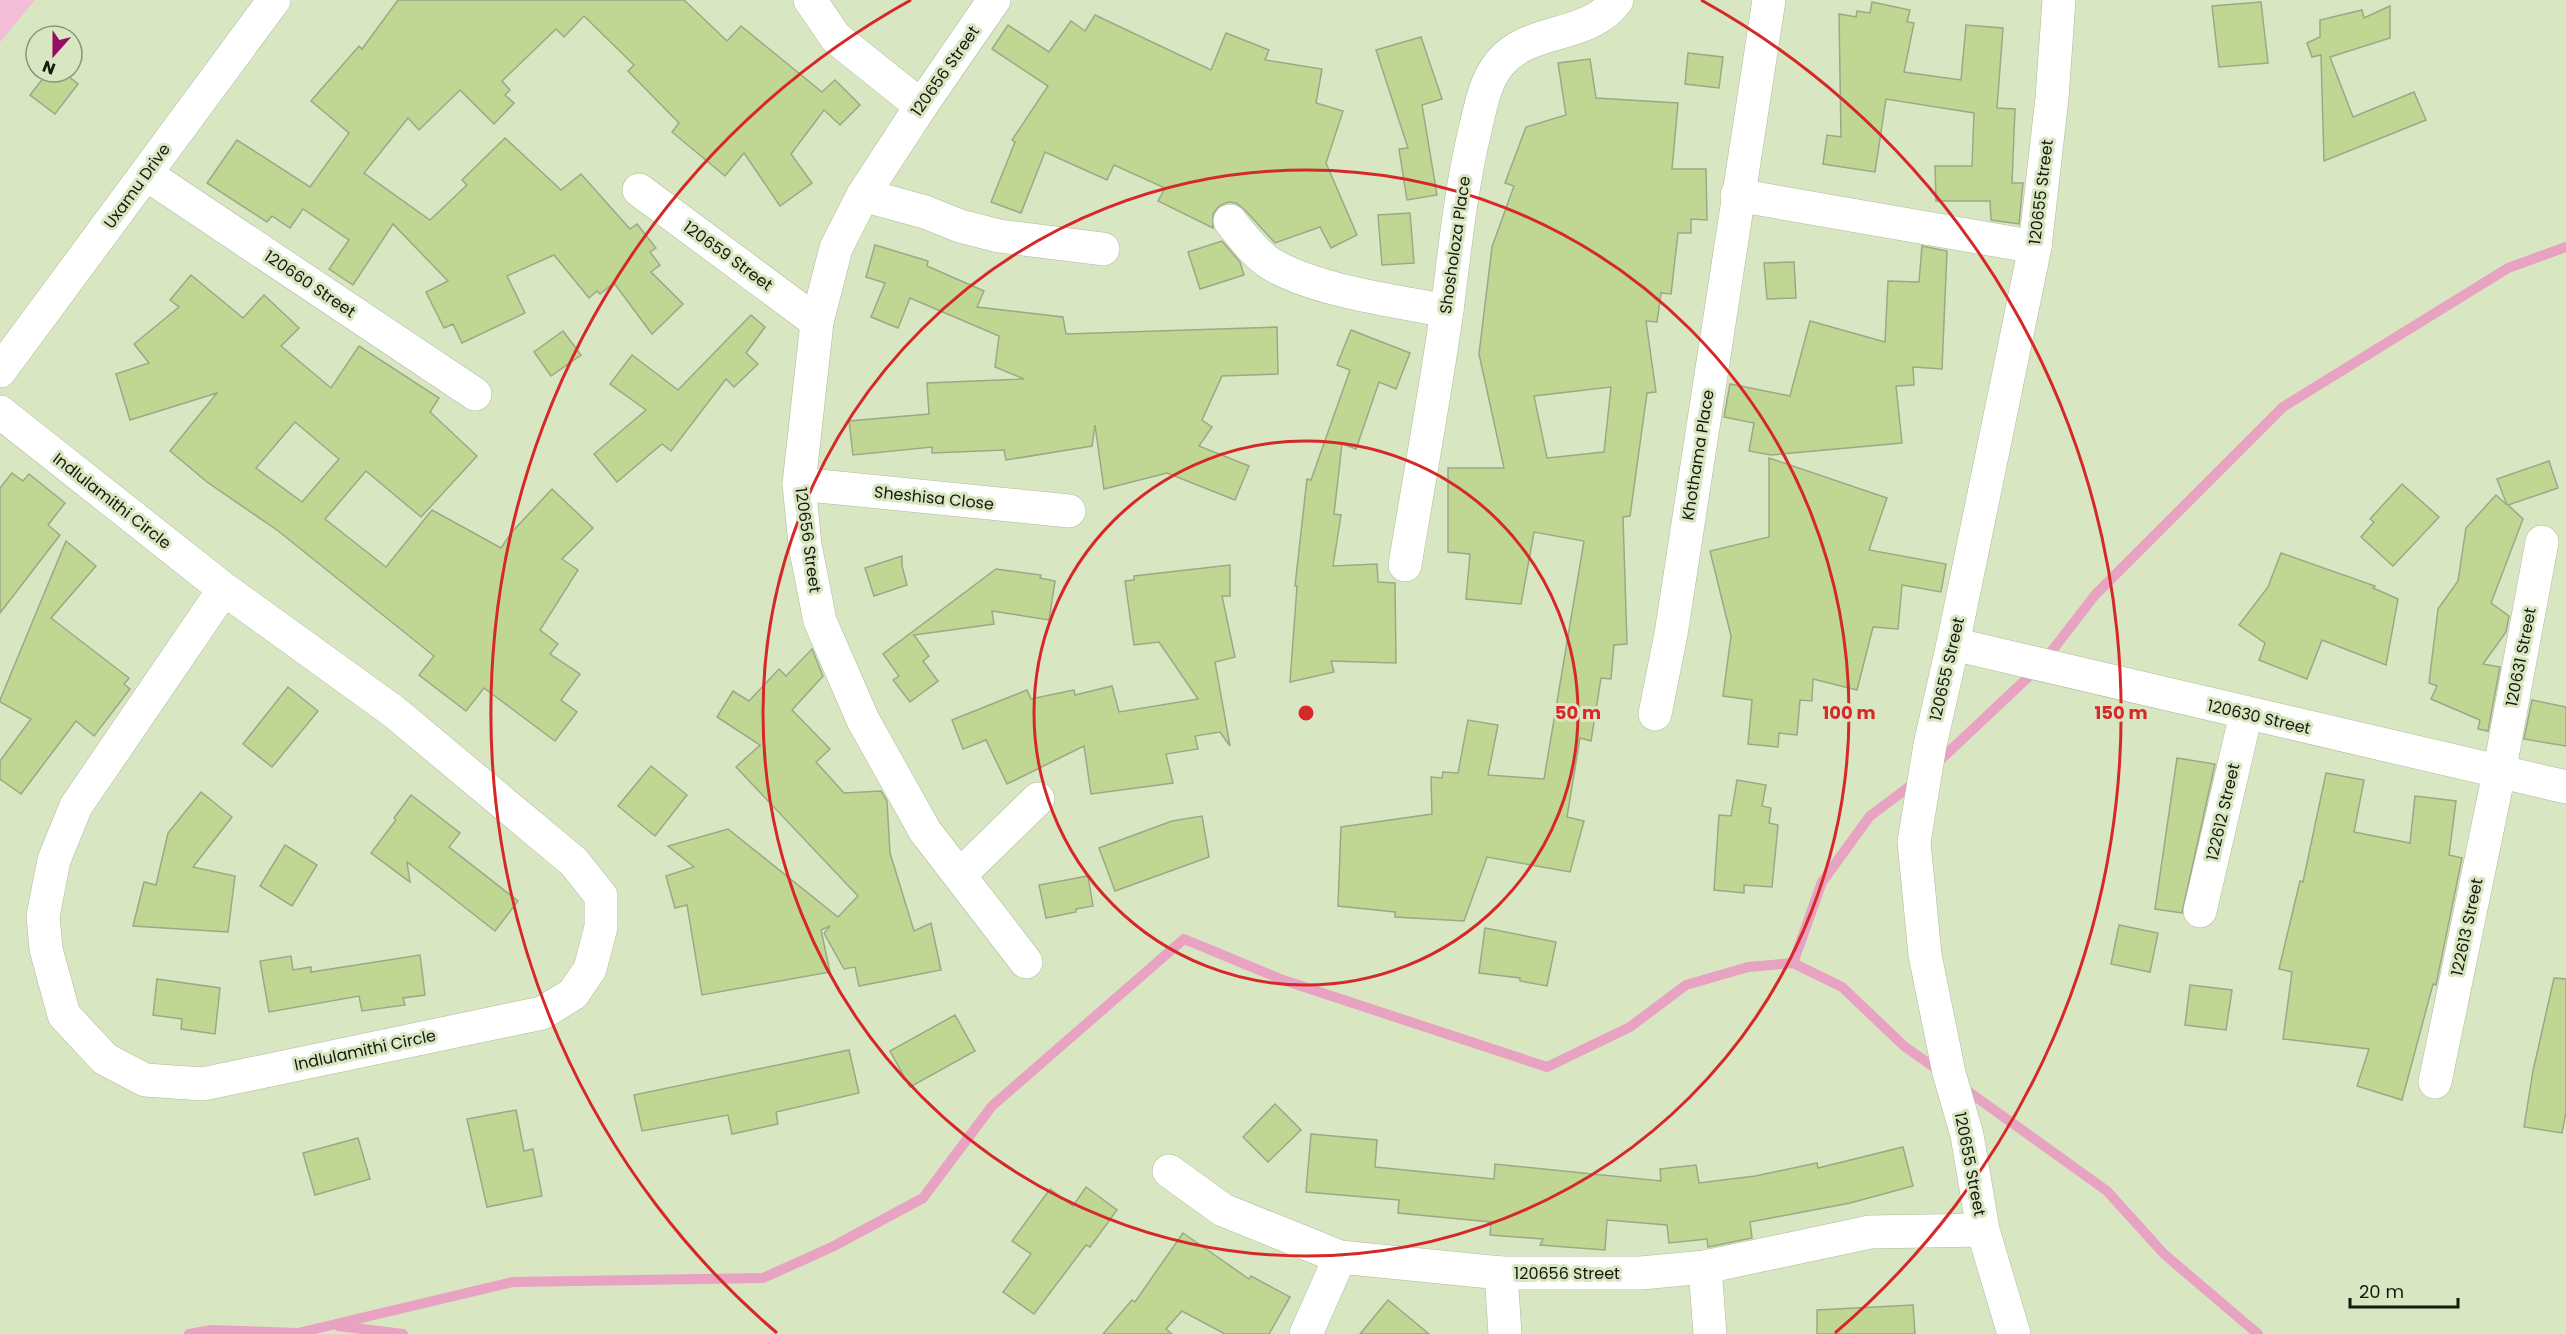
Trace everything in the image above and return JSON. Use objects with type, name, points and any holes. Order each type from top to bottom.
[{"type":"street","name":"Uxamu Drive","points":[[0,371],[274,0]]},
{"type":"street","points":[[810,0],[836,38],[921,106]]},
{"type":"street","name":"120656 Street","points":[[994,0],[863,195],[836,248],[817,321],[799,484],[805,545],[820,621],[863,720],[925,831],[1026,962]]},
{"type":"street","name":"Shosholoza Place","points":[[1405,566],[1447,311],[1467,162],[1485,91],[1499,64],[1512,51],[1546,35],[1585,26],[1604,16],[1617,0]]},
{"type":"street","name":"Khothama Place","points":[[1655,714],[1671,634],[1737,195],[1769,0]]},
{"type":"street","name":"120655 Street","points":[[2013,1334],[1983,1230],[1967,1135],[1948,1073],[1925,956],[1914,842],[1930,745],[2035,247],[2052,98],[2059,0]]},
{"type":"street","name":"120660 Street","points":[[146,174],[475,394]]},
{"type":"street","name":"120659 Street","points":[[639,190],[817,321]]},
{"type":"street","points":[[863,195],[999,236],[1103,249]]},
{"type":"street","points":[[1737,195],[2035,247]]},
{"type":"street","points":[[1230,221],[1249,246],[1268,262],[1292,275],[1364,294],[1447,311]]},
{"type":"street","name":"Indlulamithi Circle","points":[[0,412],[224,589],[393,711],[574,862],[601,896],[601,927],[590,969],[573,994],[542,1013],[203,1084],[145,1080],[105,1059],[64,1015],[46,949],[43,916],[54,860],[76,806],[224,589]]},
{"type":"street","name":"Sheshisa Close","points":[[799,484],[1070,512]]},
{"type":"street","name":"120631 Street","points":[[2499,773],[2542,542]]},
{"type":"street","name":"120630 Street","points":[[1953,644],[2566,787]]},
{"type":"street","name":"122612 Street","points":[[2200,911],[2246,714]]},
{"type":"street","name":"122613 Street","points":[[2435,1082],[2499,773]]},
{"type":"street","points":[[960,876],[1038,799]]},
{"type":"street","name":"120656 Street","points":[[1168,1171],[1223,1210],[1340,1257],[1501,1273],[1641,1273],[1704,1267],[1870,1232],[1983,1230]]},
{"type":"street","points":[[1306,1334],[1340,1257]]},
{"type":"street","points":[[1704,1267],[1710,1334]]},
{"type":"street","points":[[1501,1273],[1505,1334]]},
{"type":"shaded area","points":[[0,0],[35,0],[0,42]]},
{"type":"building","points":[[398,0],[684,0],[727,41],[741,26],[822,92],[835,80],[860,105],[840,125],[824,110],[791,154],[812,183],[780,206],[744,153],[725,176],[672,132],[679,123],[628,71],[634,65],[584,16],[564,37],[556,29],[502,81],[510,90],[505,95],[514,103],[494,124],[460,90],[419,130],[408,118],[364,173],[430,220],[467,185],[462,180],[505,138],[561,190],[581,174],[630,229],[637,224],[656,248],[650,252],[660,265],[651,272],[683,304],[652,334],[614,283],[600,294],[597,291],[589,298],[554,255],[507,276],[525,313],[462,343],[453,324],[444,328],[426,292],[448,281],[393,224],[353,285],[329,269],[349,240],[303,209],[290,228],[272,216],[267,222],[207,183],[237,140],[310,187],[349,133],[311,101],[359,46],[362,49]]},
{"type":"building","points":[[1872,2],[1910,10],[1907,22],[1914,23],[1904,72],[1961,80],[1966,25],[2003,28],[1997,108],[2015,109],[2012,183],[2023,183],[2019,224],[1991,220],[1990,201],[1936,201],[1935,166],[1972,166],[1974,113],[1886,99],[1875,172],[1823,164],[1827,135],[1841,137],[1839,14],[1856,17],[1857,11],[1870,13]]},
{"type":"building","points":[[2261,2],[2268,63],[2219,67],[2212,6]]},
{"type":"building","points":[[2390,6],[2390,38],[2330,57],[2353,117],[2414,92],[2426,120],[2324,161],[2321,55],[2312,57],[2307,43],[2320,37],[2320,20],[2362,10],[2364,18]]},
{"type":"building","points":[[1095,15],[1211,70],[1226,33],[1269,50],[1265,60],[1322,69],[1316,103],[1343,111],[1326,163],[1357,235],[1331,248],[1320,227],[1275,243],[1244,209],[1236,203],[1228,202],[1219,206],[1213,214],[1213,228],[1158,201],[1165,188],[1114,165],[1107,180],[1045,152],[1021,213],[991,202],[1015,142],[1012,140],[1048,86],[992,49],[1008,25],[1049,52],[1071,21],[1085,31]]},
{"type":"building","points":[[1421,37],[1442,99],[1422,105],[1437,195],[1407,200],[1399,149],[1408,148],[1376,50]]},
{"type":"building","points":[[1688,53],[1723,57],[1719,88],[1685,84]]},
{"type":"building","points":[[1590,59],[1596,98],[1678,103],[1672,169],[1706,169],[1707,220],[1691,219],[1691,233],[1678,233],[1671,294],[1661,293],[1657,322],[1646,321],[1656,392],[1647,393],[1630,516],[1623,517],[1627,644],[1614,645],[1611,679],[1601,678],[1591,741],[1580,738],[1567,817],[1584,821],[1570,872],[1487,857],[1464,921],[1395,917],[1395,912],[1338,906],[1341,827],[1432,814],[1431,777],[1442,778],[1443,772],[1458,773],[1468,720],[1498,725],[1488,775],[1544,779],[1584,541],[1534,532],[1521,604],[1466,599],[1470,554],[1448,552],[1448,468],[1504,468],[1479,354],[1492,247],[1514,186],[1505,183],[1526,127],[1566,115],[1558,63]],"holes":[[[1611,387],[1604,452],[1547,458],[1534,396]]]},
{"type":"building","points":[[39,84],[78,84],[55,114],[30,95]]},
{"type":"building","points":[[1410,213],[1414,263],[1382,265],[1378,215]]},
{"type":"building","points":[[1222,241],[1240,262],[1244,275],[1200,289],[1188,252]]},
{"type":"building","points":[[875,245],[928,261],[927,266],[984,291],[977,307],[1063,317],[1066,334],[1277,327],[1278,374],[1222,376],[1202,420],[1212,427],[1199,446],[1249,466],[1235,500],[1167,473],[1104,489],[1095,425],[1092,446],[1006,460],[1004,450],[932,453],[932,447],[853,455],[849,421],[929,414],[927,383],[1024,379],[995,367],[999,336],[910,298],[898,328],[871,317],[885,283],[866,277]]},
{"type":"building","points":[[1922,246],[1947,251],[1942,369],[1913,367],[1914,385],[1896,386],[1902,443],[1771,455],[1749,451],[1754,423],[1724,417],[1730,384],[1790,396],[1810,321],[1885,342],[1888,281],[1919,282]]},
{"type":"building","points":[[1794,262],[1796,298],[1767,299],[1764,263]]},
{"type":"building","points":[[191,275],[243,318],[264,295],[299,328],[281,346],[331,388],[359,346],[439,398],[430,412],[477,456],[421,517],[366,471],[325,519],[386,567],[432,510],[501,548],[511,533],[552,489],[593,528],[562,559],[578,570],[540,630],[558,644],[550,654],[580,674],[561,700],[577,712],[555,741],[484,688],[466,711],[419,675],[434,656],[277,530],[207,482],[170,451],[217,393],[130,420],[116,374],[149,363],[134,344],[179,307],[170,300]],"holes":[[[295,422],[339,459],[302,502],[256,468]]]},
{"type":"building","points":[[751,315],[765,327],[746,353],[758,364],[734,387],[726,379],[671,451],[662,444],[617,482],[594,454],[646,410],[610,384],[632,355],[678,390]]},
{"type":"building","points":[[1351,330],[1410,353],[1396,389],[1379,382],[1356,449],[1342,444],[1334,514],[1341,515],[1333,566],[1377,564],[1378,582],[1395,583],[1396,663],[1331,661],[1334,672],[1290,682],[1297,586],[1295,586],[1307,479],[1311,480],[1350,370],[1337,365]]},
{"type":"building","points":[[563,331],[581,355],[551,376],[534,352]]},
{"type":"building","points":[[1769,458],[1887,498],[1869,550],[1946,564],[1941,592],[1902,585],[1898,629],[1873,627],[1857,690],[1813,679],[1812,701],[1800,700],[1797,735],[1779,733],[1778,747],[1748,744],[1752,700],[1723,696],[1731,636],[1710,551],[1769,537]]},
{"type":"building","points":[[2549,461],[2558,488],[2508,505],[2523,519],[2491,603],[2509,616],[2506,632],[2483,664],[2500,667],[2488,731],[2478,729],[2480,720],[2431,699],[2437,686],[2429,683],[2438,609],[2458,581],[2466,528],[2496,495],[2507,505],[2497,479]]},
{"type":"building","points":[[12,473],[23,481],[29,474],[65,503],[48,525],[60,535],[0,613],[0,488]]},
{"type":"building","points":[[2402,484],[2439,517],[2393,566],[2361,537],[2374,522],[2370,519]]},
{"type":"building","points":[[66,541],[96,566],[51,618],[129,678],[124,684],[130,689],[94,736],[76,721],[21,794],[0,779],[0,761],[31,719],[0,700]]},
{"type":"building","points":[[2281,553],[2375,586],[2373,588],[2398,599],[2386,665],[2322,640],[2307,679],[2259,660],[2265,643],[2239,625],[2268,587]]},
{"type":"building","points":[[902,556],[907,585],[874,596],[865,568]]},
{"type":"building","points":[[1230,565],[1230,596],[1222,596],[1235,657],[1215,662],[1230,746],[1220,732],[1195,736],[1198,749],[1166,754],[1173,783],[1091,794],[1084,746],[1007,784],[986,740],[963,749],[952,720],[1027,690],[1031,699],[1074,690],[1075,695],[1112,686],[1119,712],[1198,699],[1159,642],[1134,645],[1125,581],[1134,580],[1134,576]]},
{"type":"building","points":[[996,569],[1041,575],[1040,578],[1055,581],[1049,620],[992,611],[994,624],[914,635],[929,656],[923,661],[938,681],[910,702],[893,680],[899,676],[883,654]]},
{"type":"building","points":[[812,649],[823,676],[792,710],[830,749],[816,762],[844,793],[881,791],[887,801],[890,853],[914,931],[931,923],[941,970],[859,986],[855,967],[844,969],[824,933],[830,926],[821,930],[830,972],[702,995],[687,905],[675,908],[666,876],[694,867],[668,846],[728,829],[838,917],[858,896],[736,767],[760,745],[717,717],[733,691],[749,701],[779,669],[786,676]]},
{"type":"building","points":[[288,687],[318,711],[272,767],[243,744]]},
{"type":"building","points":[[2532,700],[2566,707],[2566,746],[2524,739]]},
{"type":"building","points":[[2177,758],[2215,764],[2182,913],[2155,909]]},
{"type":"building","points":[[651,766],[687,795],[655,836],[618,806]]},
{"type":"building","points":[[2326,773],[2364,780],[2354,832],[2410,843],[2415,796],[2456,801],[2449,855],[2462,858],[2436,985],[2433,984],[2402,1100],[2357,1086],[2369,1049],[2283,1039],[2292,972],[2279,969],[2300,881],[2303,882]]},
{"type":"building","points":[[1737,780],[1766,785],[1762,806],[1771,808],[1769,823],[1778,825],[1772,887],[1744,885],[1744,893],[1714,890],[1719,815],[1731,816]]},
{"type":"building","points":[[201,792],[232,817],[193,867],[235,876],[228,932],[133,926],[144,882],[156,885],[168,833]]},
{"type":"building","points":[[411,795],[460,833],[449,847],[518,901],[495,931],[407,862],[410,882],[371,853],[396,820],[394,818]]},
{"type":"building","points":[[1202,816],[1209,857],[1115,891],[1099,848],[1172,821]]},
{"type":"building","points":[[285,845],[317,865],[292,906],[260,886]]},
{"type":"building","points":[[1088,876],[1093,906],[1046,918],[1039,885]]},
{"type":"building","points":[[2119,925],[2158,933],[2150,972],[2111,964]]},
{"type":"building","points":[[1485,928],[1556,942],[1547,986],[1520,981],[1520,978],[1479,973]]},
{"type":"building","points":[[420,955],[425,995],[403,998],[405,1005],[362,1011],[359,996],[269,1012],[260,961],[291,956],[293,970],[311,967],[311,972]]},
{"type":"building","points":[[2554,978],[2566,979],[2566,1112],[2562,1133],[2524,1127],[2533,1071]]},
{"type":"building","points":[[157,979],[220,988],[215,1034],[181,1029],[182,1019],[153,1015]]},
{"type":"building","points":[[2190,985],[2232,990],[2226,1030],[2185,1025]]},
{"type":"building","points":[[955,1015],[975,1051],[910,1087],[890,1051]]},
{"type":"building","points":[[849,1050],[859,1093],[776,1112],[778,1124],[732,1134],[728,1115],[642,1131],[634,1095]]},
{"type":"building","points":[[1275,1104],[1301,1130],[1268,1162],[1243,1137]]},
{"type":"building","points":[[516,1110],[524,1151],[533,1149],[542,1196],[487,1207],[467,1119]]},
{"type":"building","points":[[1311,1134],[1377,1140],[1375,1167],[1494,1179],[1495,1164],[1661,1181],[1660,1169],[1696,1165],[1699,1183],[1755,1176],[1817,1163],[1818,1168],[1903,1147],[1913,1186],[1850,1203],[1750,1222],[1752,1238],[1708,1247],[1707,1239],[1669,1243],[1667,1225],[1607,1220],[1605,1250],[1540,1245],[1543,1239],[1490,1235],[1491,1222],[1398,1213],[1399,1200],[1306,1192]]},
{"type":"building","points":[[358,1138],[370,1179],[315,1195],[303,1153]]},
{"type":"building","points":[[1086,1187],[1117,1210],[1090,1247],[1086,1245],[1034,1314],[1003,1292],[1031,1254],[1012,1241],[1050,1189],[1073,1206]]},
{"type":"building","points":[[1183,1233],[1249,1279],[1251,1276],[1290,1297],[1269,1334],[1225,1334],[1182,1311],[1166,1329],[1172,1334],[1103,1334],[1132,1300],[1135,1302]]},
{"type":"building","points":[[1388,1300],[1429,1334],[1360,1334]]},
{"type":"building","points":[[1913,1305],[1915,1334],[1817,1334],[1817,1310]]},
{"type":"waterway","points":[[1936,764],[2041,665],[2095,595],[2283,407],[2508,268],[2566,247]]},
{"type":"waterway","points":[[1793,963],[1822,882],[1870,816],[1918,780]]},
{"type":"waterway","points":[[189,1334],[212,1330],[298,1333],[513,1282],[763,1278],[832,1247],[923,1198],[992,1106],[1184,939],[1283,980],[1547,1067],[1630,1027],[1686,985],[1748,967],[1793,963],[1842,987],[1904,1046],[1942,1073]]},
{"type":"waterway","points":[[1962,1087],[2107,1191],[2164,1254],[2258,1334]]},
{"type":"waterway","points":[[338,1326],[403,1334]]}]
